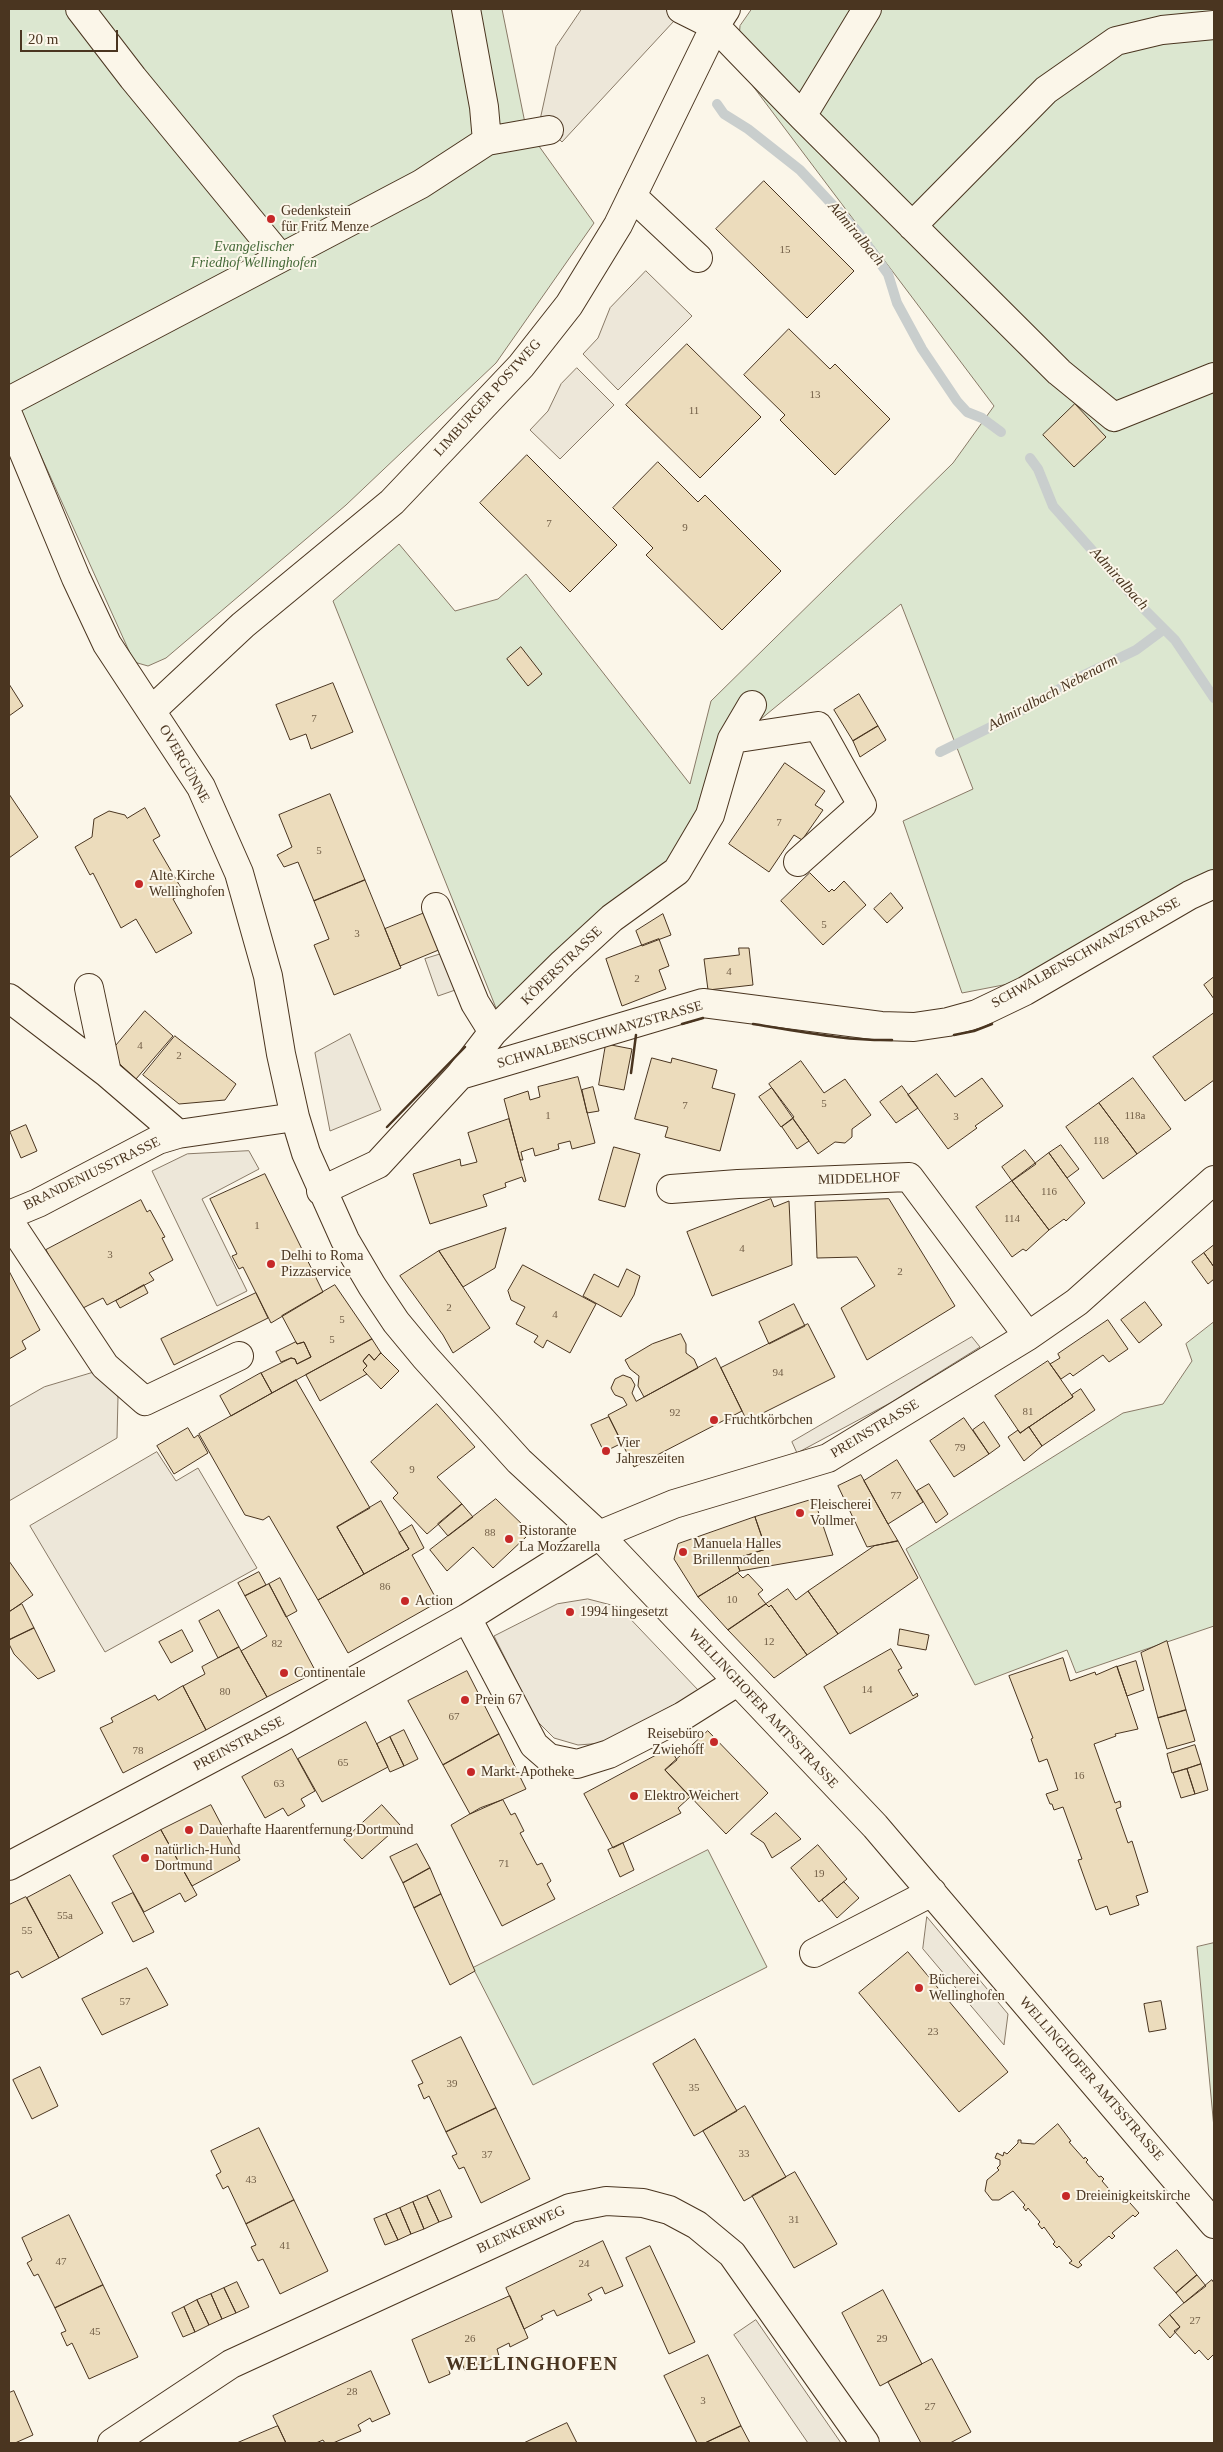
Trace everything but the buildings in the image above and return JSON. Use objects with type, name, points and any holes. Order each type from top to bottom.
[{"type":"street","points":[[80,9],[133,78],[280,257]]},
{"type":"street","points":[[466,9],[484,107],[487,141]]},
{"type":"street","points":[[681,9],[721,18],[802,116],[1060,372],[1114,417],[1214,377]]},
{"type":"street","points":[[802,116],[867,9]]},
{"type":"street","name":"LIMBURGER POSTWEG","points":[[152,710],[243,625],[392,502],[521,366],[569,305],[618,225],[721,18]]},
{"type":"street","points":[[912,226],[1046,90],[1116,41],[1162,30],[1214,25]]},
{"type":"street","points":[[9,401],[420,184],[487,141],[549,130]]},
{"type":"street","points":[[632,196],[698,258]]},
{"type":"street","name":"OVERGÜNNE","points":[[9,417],[76,578],[108,644],[201,787],[239,873],[268,976],[281,1054],[295,1117],[321,1190]]},
{"type":"street","name":"KÖPERSTRASSE","points":[[321,1190],[378,1164],[460,1075],[493,1032],[612,918],[677,871],[710,815],[732,739],[752,704]]},
{"type":"street","points":[[732,739],[818,726],[862,805],[798,862]]},
{"type":"street","name":"SCHWALBENSCHWANZSTRASSE","points":[[460,1075],[703,1003],[881,1026],[914,1027],[948,1022],[977,1014],[1025,991],[1214,884]]},
{"type":"street","points":[[436,907],[475,1003],[493,1032]]},
{"type":"street","points":[[89,988],[107,1073]]},
{"type":"street","points":[[9,998],[107,1073],[178,1134]]},
{"type":"street","name":"BRANDENIUSSTRASSE","points":[[9,1215],[38,1203],[158,1140],[178,1134],[295,1117]]},
{"type":"street","name":"MIDDELHOF","points":[[671,1189],[858,1178],[909,1177],[1028,1336]]},
{"type":"street","name":"PREINSTRASSE","points":[[9,1866],[280,1722],[467,1618],[599,1535],[674,1504],[828,1458],[1028,1336],[1077,1302],[1214,1180]]},
{"type":"street","name":"WELLINGHOFER AMTSSTRASSE","points":[[321,1190],[345,1240],[396,1322],[519,1461],[599,1535],[875,1826],[1214,2224]]},
{"type":"street","points":[[9,1221],[106,1366],[145,1401],[239,1356]]},
{"type":"street","points":[[467,1618],[534,1745],[549,1758],[577,1764],[609,1754],[684,1716],[737,1682]]},
{"type":"street","points":[[814,1953],[932,1892]]},
{"type":"street","name":"BLENKERWEG","points":[[112,2443],[232,2364],[570,2208],[606,2201],[642,2203],[669,2210],[697,2225],[732,2254],[865,2443]]},
{"type":"green space","name":"Evangelischer Friedhof Wellinghofen","points":[[9,9],[502,9],[526,128],[594,223],[496,363],[346,505],[166,658],[148,666],[134,662],[9,385]]},
{"type":"green space","points":[[752,9],[1214,9],[1214,877],[1029,980],[962,993],[903,821],[973,789],[901,604],[728,746],[674,865],[502,1023],[333,601],[399,544],[455,611],[498,599],[526,574],[690,784],[711,701],[953,463],[994,406],[737,65],[740,26]]},
{"type":"green space","points":[[1214,1322],[1214,1626],[1076,1673],[1067,1650],[975,1685],[906,1549],[1123,1413],[1163,1404],[1192,1361],[1186,1344]]},
{"type":"green space","points":[[708,1850],[767,1967],[533,2085],[473,1968]]},
{"type":"green space","points":[[1214,1943],[1214,2128],[1197,1947]]},
{"type":"shaded area","points":[[582,9],[683,9],[562,142],[540,120],[556,47]]},
{"type":"shaded area","points":[[646,271],[692,316],[618,390],[583,354],[598,338],[610,308]]},
{"type":"shaded area","points":[[577,368],[614,405],[560,459],[530,430],[548,411],[561,384]]},
{"type":"shaded area","points":[[451,951],[464,987],[438,996],[425,959]]},
{"type":"shaded area","points":[[350,1034],[381,1110],[330,1131],[315,1053]]},
{"type":"shaded area","points":[[249,1151],[259,1169],[202,1199],[247,1291],[217,1306],[152,1171],[187,1154]]},
{"type":"shaded area","points":[[972,1337],[980,1347],[890,1403],[797,1453],[792,1442]]},
{"type":"shaded area","points":[[95,1372],[118,1397],[117,1438],[9,1501],[9,1407],[44,1387]]},
{"type":"shaded area","points":[[157,1452],[176,1481],[198,1468],[257,1568],[105,1652],[30,1526]]},
{"type":"shaded area","points":[[588,1599],[619,1607],[699,1691],[604,1743],[578,1745],[554,1738],[536,1720],[494,1636],[557,1604]]},
{"type":"shaded area","points":[[927,1917],[1008,2014],[1004,2045],[923,1949]]},
{"type":"shaded area","points":[[756,2320],[841,2443],[808,2443],[734,2335]]},
{"type":"waterway","name":"Admiralbach","points":[[717,104],[724,114],[748,129],[800,170],[858,232],[888,274],[897,303],[922,349],[957,401],[967,412],[982,418],[1001,432]]},
{"type":"waterway","name":"Admiralbach","points":[[1030,458],[1038,469],[1053,506],[1145,610],[1175,640],[1214,698]]},
{"type":"waterway","name":"Admiralbach Nebenarm","points":[[940,752],[1005,720],[1082,676],[1136,650],[1163,630]]},
{"type":"wall","points":[[682,1024],[703,1018]]},
{"type":"wall","points":[[753,1024],[839,1037],[892,1040]]},
{"type":"wall","points":[[954,1035],[974,1031],[992,1024]]},
{"type":"wall","points":[[631,1073],[636,1035]]},
{"type":"wall","points":[[387,1127],[465,1047]]},
{"type":"place","name":"Gedenkstein für Fritz Menze","points":[[271,219]]},
{"type":"place","name":"Alte Kirche Wellinghofen","points":[[139,884]]},
{"type":"place","name":"Delhi to Roma Pizzaservice","points":[[271,1264]]},
{"type":"place","name":"Fruchtkörbchen","points":[[714,1420]]},
{"type":"place","name":"Vier Jahreszeiten","points":[[606,1451]]},
{"type":"place","name":"Fleischerei Vollmer","points":[[800,1513]]},
{"type":"place","name":"Ristorante La Mozzarella","points":[[509,1539]]},
{"type":"place","name":"Manuela Halles Brillenmoden","points":[[683,1552]]},
{"type":"place","name":"Action","points":[[405,1601]]},
{"type":"place","name":"1994 hingesetzt","points":[[570,1612]]},
{"type":"place","name":"Continentale","points":[[284,1673]]},
{"type":"place","name":"Prein 67","points":[[465,1700]]},
{"type":"place","name":"Reisebüro Zwiehoff","points":[[714,1742]]},
{"type":"place","name":"Markt-Apotheke","points":[[471,1772]]},
{"type":"place","name":"Elektro Weichert","points":[[634,1796]]},
{"type":"place","name":"Dauerhafte Haarentfernung Dortmund","points":[[189,1830]]},
{"type":"place","name":"natürlich-Hund Dortmund","points":[[145,1858]]},
{"type":"place","name":"Bücherei Wellinghofen","points":[[919,1988]]},
{"type":"place","name":"Dreieinigkeitskirche","points":[[1066,2196]]},
{"type":"district","name":"WELLINGHOFEN","points":[[532,2365]]}]
